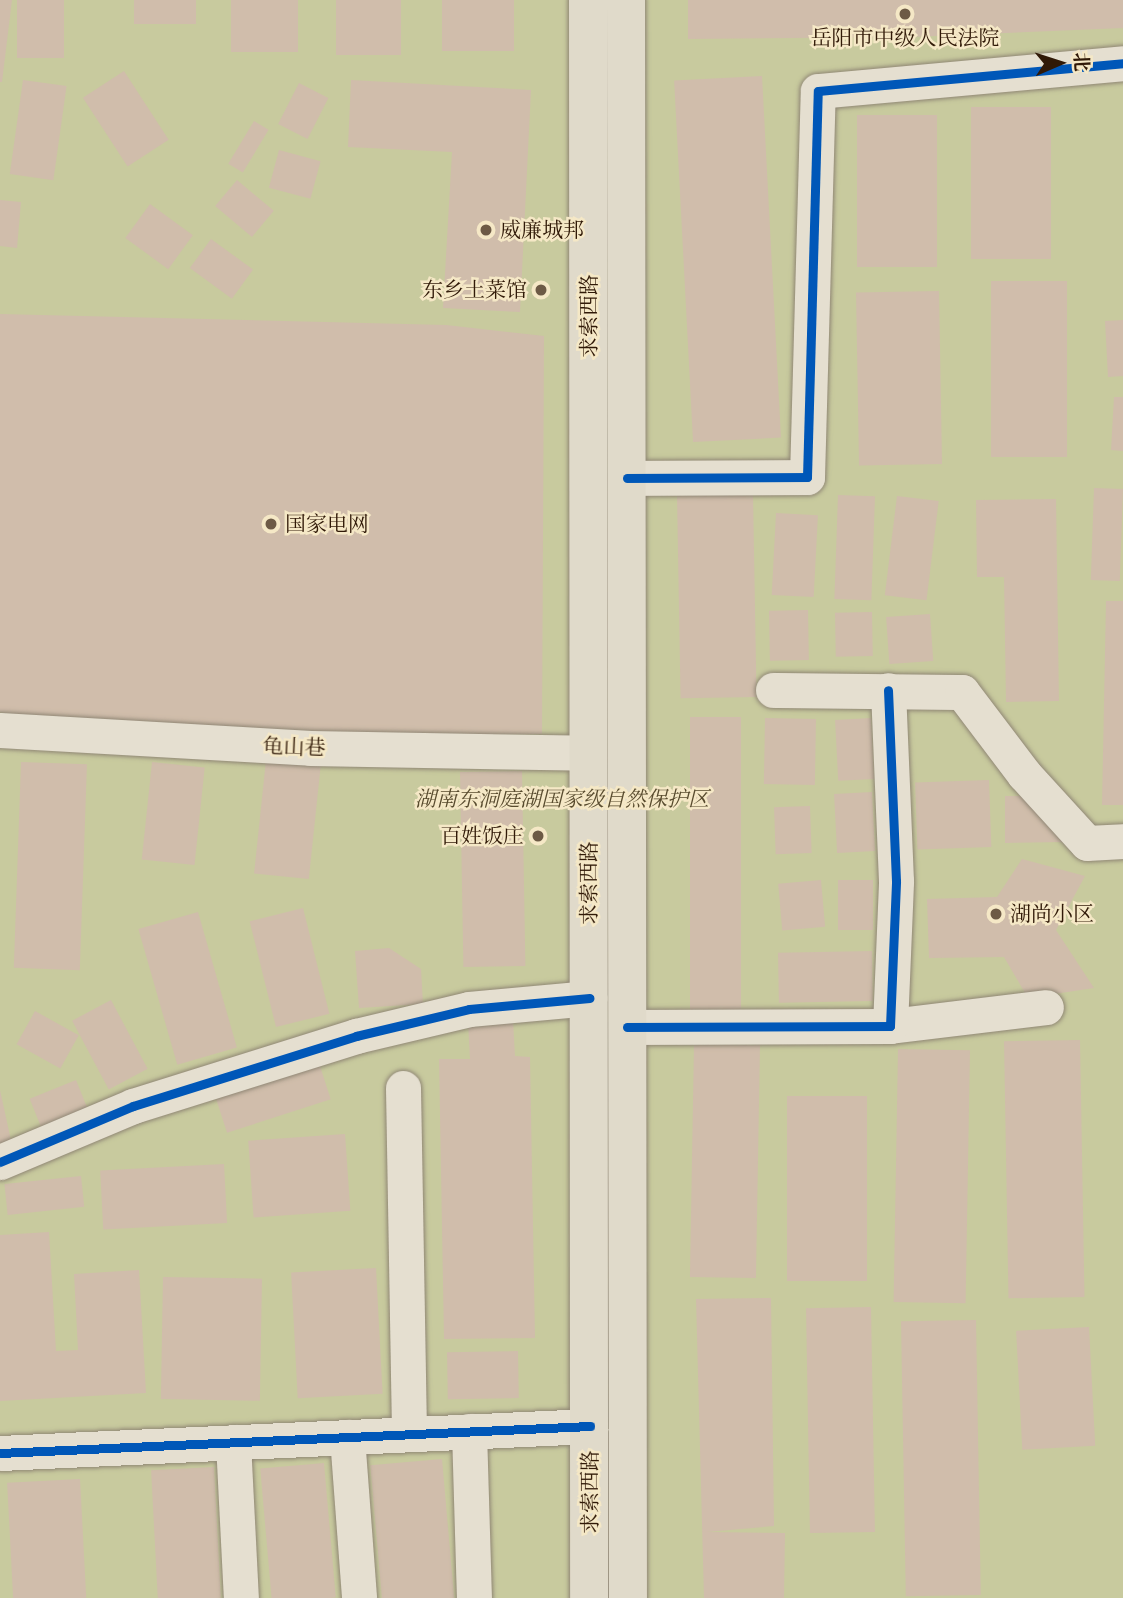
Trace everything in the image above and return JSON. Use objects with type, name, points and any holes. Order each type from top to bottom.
[{"type":"main road","name":"求索西路","points":[[588,0],[589,1598]]},
{"type":"main road","name":"求索西路","points":[[626,0],[628,1598]]},
{"type":"street","points":[[626,478],[807,477],[818,91],[1123,63]]},
{"type":"street","points":[[773,690],[962,692],[1024,774],[1087,843],[1123,841]]},
{"type":"street","points":[[888,690],[896,881],[890,1026]]},
{"type":"street","name":"龟山巷","points":[[0,730],[310,748],[589,753]]},
{"type":"street","points":[[0,1162],[134,1106],[356,1036],[469,1009],[589,998]]},
{"type":"street","points":[[627,1027],[890,1026],[1046,1007]]},
{"type":"street","points":[[402,1088],[410,1434]]},
{"type":"street","points":[[0,1453],[590,1426]]},
{"type":"street","points":[[469,1432],[474,1598]]},
{"type":"street","points":[[346,1437],[359,1598]]},
{"type":"street","points":[[233,1442],[241,1598]]},
{"type":"green space","name":"湖南东洞庭湖国家级自然保护区","points":[[0,0],[1123,0],[1123,1598],[0,1598]]},
{"type":"building","points":[[0,0],[12,0],[2,82],[0,82]]},
{"type":"building","points":[[17,0],[64,0],[64,58],[17,58]]},
{"type":"building","points":[[134,0],[196,0],[196,24],[134,24]]},
{"type":"building","points":[[231,0],[298,0],[298,52],[231,52]]},
{"type":"building","points":[[336,0],[401,0],[401,55],[336,55]]},
{"type":"building","points":[[442,0],[514,0],[514,51],[442,51]]},
{"type":"building","name":"岳阳市中级人民法院","points":[[688,0],[1123,0],[1123,28],[911,37],[688,39]]},
{"type":"building","points":[[124,71],[169,140],[128,166],[83,98]]},
{"type":"building","points":[[762,76],[781,438],[693,442],[674,81]]},
{"type":"building","points":[[23,80],[67,86],[53,180],[10,174]]},
{"type":"building","name":"威廉城邦","points":[[351,80],[531,90],[520,312],[443,308],[452,152],[348,147]]},
{"type":"building","points":[[299,83],[328,98],[308,139],[278,124]]},
{"type":"building","points":[[971,107],[1051,107],[1051,259],[971,259]]},
{"type":"building","points":[[857,115],[937,115],[937,267],[857,267]]},
{"type":"building","points":[[254,121],[269,130],[243,173],[228,164]]},
{"type":"building","points":[[279,150],[321,161],[310,199],[269,188]]},
{"type":"building","points":[[237,180],[274,211],[252,237],[215,206]]},
{"type":"building","points":[[0,200],[21,202],[17,248],[0,246]]},
{"type":"building","points":[[150,204],[193,235],[168,269],[125,238]]},
{"type":"building","points":[[211,239],[253,270],[232,299],[190,268]]},
{"type":"building","points":[[991,281],[1067,281],[1067,457],[991,457]]},
{"type":"building","points":[[939,291],[942,464],[859,465],[856,292]]},
{"type":"building","name":"国家电网","points":[[0,314],[446,325],[544,336],[542,734],[204,737],[63,725],[0,712]]},
{"type":"building","points":[[1123,320],[1123,376],[1108,377],[1105,321]]},
{"type":"building","points":[[1114,397],[1123,397],[1123,451],[1111,450]]},
{"type":"building","points":[[1094,488],[1123,489],[1120,581],[1091,580]]},
{"type":"building","points":[[753,494],[757,697],[681,698],[677,495]]},
{"type":"building","points":[[838,495],[875,496],[871,600],[834,599]]},
{"type":"building","points":[[897,496],[939,501],[927,600],[885,595]]},
{"type":"building","points":[[1056,499],[1059,701],[1006,702],[1004,577],[977,577],[976,500]]},
{"type":"building","points":[[776,513],[818,515],[814,597],[772,595]]},
{"type":"building","points":[[1106,601],[1123,601],[1123,805],[1102,805]]},
{"type":"building","points":[[808,610],[809,660],[770,661],[769,611]]},
{"type":"building","points":[[872,612],[873,656],[836,657],[835,613]]},
{"type":"building","points":[[930,614],[933,661],[889,664],[886,617]]},
{"type":"building","points":[[690,717],[741,717],[741,1012],[690,1012]]},
{"type":"building","points":[[765,718],[816,719],[815,785],[764,784]]},
{"type":"building","points":[[871,718],[874,779],[838,781],[835,720]]},
{"type":"building","points":[[266,760],[321,766],[309,879],[254,873]]},
{"type":"building","points":[[21,762],[87,764],[80,970],[14,968]]},
{"type":"building","points":[[152,762],[205,768],[194,865],[142,859]]},
{"type":"building","points":[[522,771],[525,966],[463,967],[460,772]]},
{"type":"building","points":[[989,780],[991,847],[917,850],[915,783]]},
{"type":"building","points":[[872,792],[875,851],[837,853],[834,794]]},
{"type":"building","points":[[1005,796],[1029,796],[1064,842],[1005,843]]},
{"type":"building","points":[[810,806],[812,853],[776,854],[774,807]]},
{"type":"building","name":"湖尚小区","points":[[1022,859],[1085,876],[1056,930],[1094,988],[1028,998],[1004,957],[929,958],[927,899],[997,897]]},
{"type":"building","points":[[821,880],[825,927],[782,931],[778,884]]},
{"type":"building","points":[[838,880],[873,880],[873,930],[838,930]]},
{"type":"building","points":[[303,908],[329,1014],[276,1027],[250,921]]},
{"type":"building","points":[[198,912],[237,1048],[177,1065],[138,929]]},
{"type":"building","points":[[389,948],[421,969],[423,1004],[359,1008],[355,951]]},
{"type":"building","points":[[872,951],[873,1001],[779,1003],[778,953]]},
{"type":"building","points":[[111,1000],[148,1069],[109,1090],[72,1021]]},
{"type":"building","points":[[35,1011],[79,1035],[60,1068],[17,1044]]},
{"type":"building","points":[[513,1020],[515,1056],[530,1057],[535,1338],[444,1339],[439,1059],[470,1059],[468,1022]]},
{"type":"building","points":[[1080,1040],[1084,1297],[1008,1298],[1004,1041]]},
{"type":"building","points":[[694,1044],[760,1045],[756,1278],[690,1277]]},
{"type":"building","points":[[898,1049],[970,1050],[966,1303],[894,1302]]},
{"type":"building","points":[[319,1063],[331,1099],[227,1133],[215,1097]]},
{"type":"building","points":[[76,1080],[88,1110],[42,1128],[30,1099]]},
{"type":"building","points":[[0,1090],[12,1145],[0,1148]]},
{"type":"building","points":[[787,1096],[867,1096],[867,1281],[787,1281]]},
{"type":"building","points":[[345,1134],[350,1211],[254,1218],[248,1141]]},
{"type":"building","points":[[224,1164],[227,1223],[103,1229],[100,1170]]},
{"type":"building","points":[[81,1176],[84,1207],[8,1215],[4,1184]]},
{"type":"building","points":[[49,1232],[56,1351],[78,1350],[74,1274],[139,1270],[146,1393],[0,1401],[0,1235]]},
{"type":"building","points":[[376,1268],[383,1394],[298,1398],[291,1272]]},
{"type":"building","points":[[163,1277],[262,1279],[260,1401],[161,1399]]},
{"type":"building","points":[[771,1298],[774,1526],[707,1532],[785,1533],[784,1598],[704,1598],[696,1299]]},
{"type":"building","points":[[871,1307],[875,1532],[810,1533],[806,1308]]},
{"type":"building","points":[[976,1320],[981,1595],[906,1596],[901,1321]]},
{"type":"building","points":[[1089,1327],[1095,1446],[1022,1450],[1016,1331]]},
{"type":"building","points":[[518,1351],[519,1398],[448,1399],[447,1352]]},
{"type":"building","points":[[442,1459],[454,1598],[382,1598],[370,1465]]},
{"type":"building","points":[[324,1463],[336,1597],[272,1598],[260,1469]]},
{"type":"building","points":[[214,1467],[221,1598],[158,1598],[151,1470]]},
{"type":"building","points":[[80,1479],[86,1598],[13,1598],[7,1483]]},
{"type":"cycle path","points":[[627,478],[807,477],[818,91],[1123,63]]},
{"type":"cycle path","points":[[627,1027],[890,1026],[896,881],[888,690]]},
{"type":"cycle path","points":[[0,1162],[133,1106],[356,1036],[469,1009],[589,998]]},
{"type":"cycle path","points":[[0,1453],[590,1426]]},
{"type":"place","name":"岳阳市中级人民法院","points":[[905,14]]},
{"type":"place","name":"威廉城邦","points":[[486,230]]},
{"type":"place","name":"东乡土菜馆","points":[[541,290]]},
{"type":"place","name":"国家电网","points":[[271,524]]},
{"type":"place","name":"百姓饭庄","points":[[538,836]]},
{"type":"place","name":"湖尚小区","points":[[996,914]]}]
